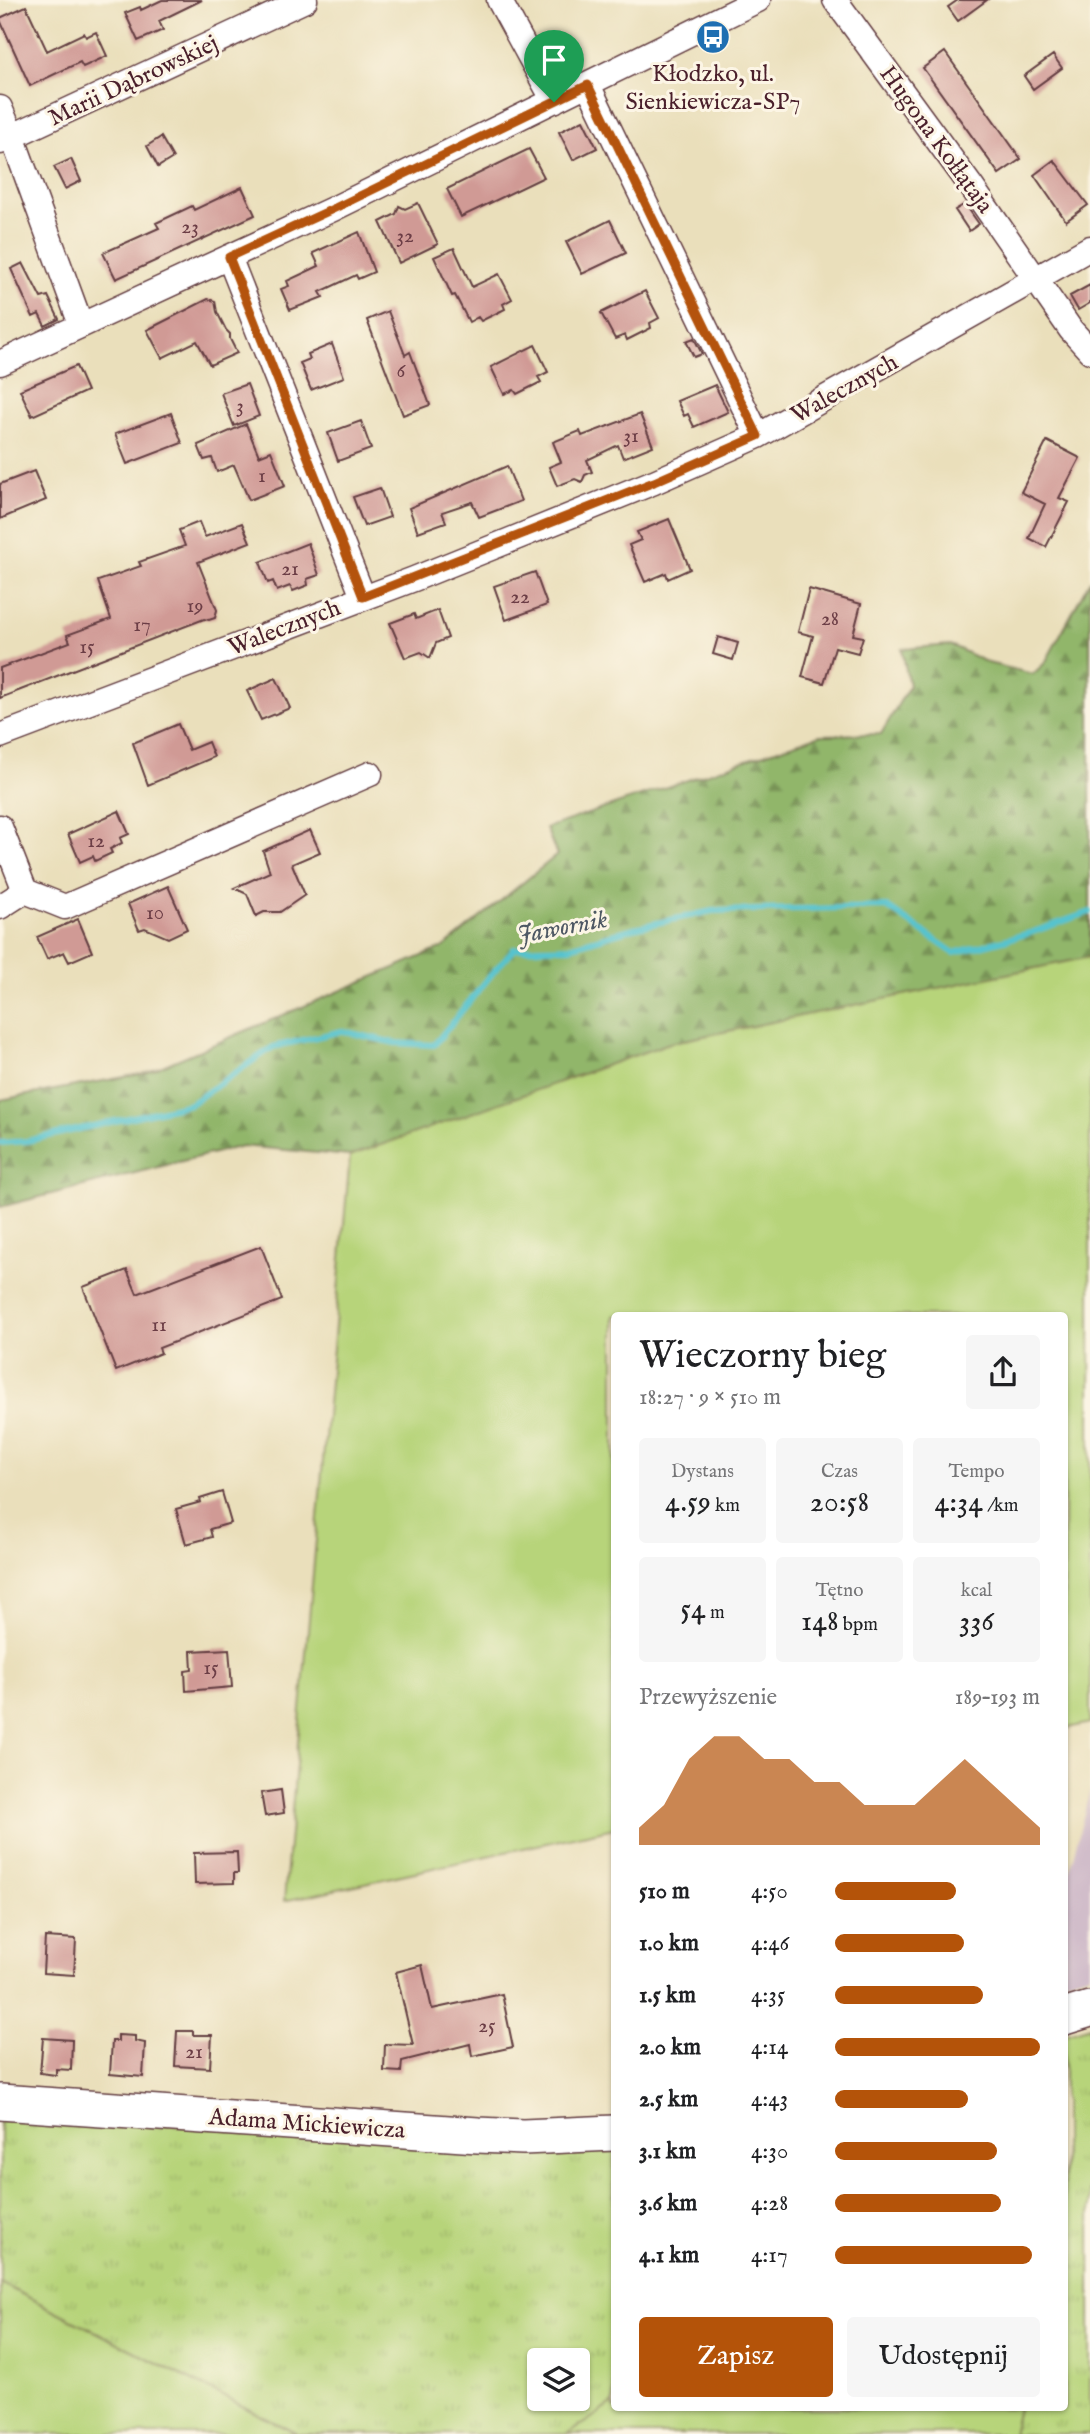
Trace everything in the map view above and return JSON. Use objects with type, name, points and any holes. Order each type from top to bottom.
[{"type":"street","name":"Marii Dąbrowskiej","points":[[6,139],[305,0]]},
{"type":"street","points":[[499,0],[554,102]]},
{"type":"street","points":[[0,363],[335,208],[758,0]]},
{"type":"street","name":"Hugona Kołłątaja","points":[[835,0],[1071,330],[1090,351]]},
{"type":"street","points":[[588,85],[758,436]]},
{"type":"street","points":[[0,108],[6,139],[81,325]]},
{"type":"street","name":"Walecznych","points":[[0,736],[654,482],[758,436],[1090,248]]},
{"type":"street","points":[[229,257],[363,597]]},
{"type":"street","points":[[0,827],[25,891],[65,907],[370,774]]},
{"type":"street","points":[[0,907],[25,891]]},
{"type":"street","points":[[1068,2016],[1090,2009]]},
{"type":"street","name":"Adama Mickiewicza","points":[[0,2102],[478,2135],[611,2133]]},
{"type":"shaded area","points":[[1090,1790],[1090,1973],[1068,1980],[1068,1877]]},
{"type":"green space","points":[[1090,580],[1090,957],[670,1043],[350,1156],[242,1146],[0,1207],[0,1100],[146,1073],[444,947],[557,855],[546,828],[820,735],[881,734],[909,686],[902,649],[951,645],[988,663],[1033,674],[1045,663]]},
{"type":"green space","points":[[1090,957],[1090,1723],[1068,1728],[1068,1312],[611,1312],[611,1829],[284,1901],[350,1156],[670,1043]]},
{"type":"green space","points":[[1090,2026],[1090,2434],[1012,2434],[1017,2411],[1068,2411],[1068,2033]]},
{"type":"green space","points":[[0,2118],[611,2143],[611,2405],[568,2434],[297,2434],[0,2283]]},
{"type":"green space","points":[[0,2283],[297,2434],[0,2434]]},
{"type":"green space","points":[[611,2405],[611,2411],[1017,2411],[1012,2434],[568,2434]]},
{"type":"building","points":[[162,0],[202,0],[159,21],[163,30],[138,41],[125,13],[140,7],[141,10]]},
{"type":"building","points":[[958,0],[987,0],[958,21],[948,7]]},
{"type":"building","points":[[26,6],[47,51],[84,33],[86,37],[96,32],[107,56],[83,67],[80,62],[30,86],[0,20]]},
{"type":"building","points":[[945,52],[1021,159],[999,174],[923,68]]},
{"type":"building","points":[[1053,55],[1062,68],[1033,89],[1024,76]]},
{"type":"building","points":[[583,120],[597,148],[573,160],[559,132]]},
{"type":"building","points":[[161,137],[173,158],[158,167],[147,146]]},
{"type":"building","points":[[529,149],[544,177],[461,217],[447,189]]},
{"type":"building","points":[[71,159],[81,181],[65,189],[54,167]]},
{"type":"building","points":[[1054,160],[1088,205],[1066,221],[1034,175]]},
{"type":"building","points":[[242,187],[255,215],[116,279],[103,253],[159,228],[156,223],[192,206],[194,210]]},
{"type":"building","points":[[418,203],[438,244],[399,263],[380,222],[396,214],[399,206],[405,209]]},
{"type":"building","points":[[965,204],[979,224],[969,231],[955,210]]},
{"type":"building","points":[[610,220],[626,253],[582,274],[566,242]]},
{"type":"building","points":[[359,232],[374,272],[358,279],[356,275],[320,292],[323,297],[290,310],[281,289],[289,286],[287,281],[319,266],[313,253]]},
{"type":"building","points":[[454,248],[472,287],[499,274],[512,299],[503,304],[505,309],[481,321],[478,317],[469,322],[455,295],[452,296],[434,257]]},
{"type":"building","points":[[23,263],[41,298],[48,296],[59,319],[45,326],[39,314],[33,317],[11,269]]},
{"type":"building","points":[[1090,285],[1090,303],[1078,310],[1070,296]]},
{"type":"building","points":[[645,291],[659,318],[650,323],[651,328],[627,340],[625,335],[615,339],[601,313]]},
{"type":"building","points":[[208,299],[215,301],[217,312],[237,353],[210,365],[197,341],[162,358],[147,330]]},
{"type":"building","points":[[388,311],[405,355],[410,352],[430,405],[403,415],[367,320]]},
{"type":"building","points":[[694,338],[702,354],[694,357],[686,341]]},
{"type":"building","points":[[332,344],[344,377],[311,390],[300,363],[310,359],[308,354]]},
{"type":"building","points":[[535,345],[548,372],[538,377],[541,382],[517,394],[514,390],[504,394],[491,367]]},
{"type":"building","points":[[76,366],[87,391],[32,416],[20,390]]},
{"type":"building","points":[[247,384],[259,416],[234,426],[221,393]]},
{"type":"building","points":[[715,385],[728,412],[694,427],[688,414],[684,416],[677,401]]},
{"type":"building","points":[[171,413],[182,443],[127,464],[115,434]]},
{"type":"building","points":[[640,414],[653,446],[623,458],[618,445],[587,460],[592,472],[585,475],[582,482],[575,479],[557,486],[549,467],[561,462],[553,442],[580,431],[582,436]]},
{"type":"building","points":[[361,421],[371,449],[338,461],[328,433]]},
{"type":"building","points":[[246,424],[259,456],[271,451],[285,486],[249,500],[234,465],[217,472],[212,458],[204,460],[198,445]]},
{"type":"building","points":[[1047,441],[1080,458],[1059,498],[1069,502],[1046,547],[1029,538],[1045,504],[1021,492]]},
{"type":"building","points":[[507,466],[521,501],[479,517],[472,502],[442,512],[446,522],[418,532],[409,508]]},
{"type":"building","points":[[34,471],[46,500],[0,519],[0,484]]},
{"type":"building","points":[[380,488],[390,517],[364,526],[353,497]]},
{"type":"building","points":[[669,519],[690,569],[668,579],[666,573],[645,582],[629,545],[641,540],[637,532]]},
{"type":"building","points":[[199,522],[205,537],[242,523],[250,542],[198,562],[217,610],[215,618],[204,619],[0,698],[0,668],[70,642],[67,635],[111,619],[98,581],[141,566],[139,562],[185,546],[179,530]]},
{"type":"building","points":[[308,543],[319,575],[307,579],[308,585],[293,591],[290,586],[277,591],[273,581],[268,583],[260,562]]},
{"type":"building","points":[[535,572],[547,605],[506,620],[494,586]]},
{"type":"building","points":[[809,589],[861,604],[853,635],[863,637],[858,653],[835,647],[824,683],[802,677],[813,636],[798,632]]},
{"type":"building","points":[[438,610],[448,638],[436,643],[430,658],[421,652],[405,658],[390,623],[414,614],[416,619]]},
{"type":"building","points":[[718,637],[738,643],[733,660],[713,654]]},
{"type":"building","points":[[276,678],[290,708],[261,720],[247,691]]},
{"type":"building","points":[[178,724],[189,750],[208,742],[214,757],[148,785],[133,743]]},
{"type":"building","points":[[119,811],[129,834],[120,838],[122,843],[110,849],[112,853],[95,861],[93,856],[80,862],[68,834]]},
{"type":"building","points":[[310,830],[320,852],[292,864],[305,895],[280,912],[264,912],[256,916],[247,894],[234,888],[270,872],[263,851]]},
{"type":"building","points":[[168,886],[187,929],[168,938],[145,928],[139,930],[128,904]]},
{"type":"building","points":[[78,919],[92,952],[69,962],[64,952],[47,959],[37,937]]},
{"type":"building","points":[[261,1246],[282,1300],[159,1348],[161,1353],[116,1371],[83,1287],[127,1270],[137,1294]]},
{"type":"building","points":[[222,1492],[231,1523],[210,1529],[212,1537],[186,1544],[176,1509],[201,1502],[200,1499]]},
{"type":"building","points":[[229,1649],[232,1687],[186,1691],[185,1671],[192,1670],[191,1651]]},
{"type":"building","points":[[281,1790],[284,1813],[265,1816],[261,1793]]},
{"type":"building","points":[[237,1852],[238,1873],[234,1873],[234,1883],[195,1884],[194,1853]]},
{"type":"building","points":[[45,1937],[76,1939],[74,1975],[43,1973]]},
{"type":"building","points":[[422,1965],[432,2009],[502,1994],[513,2047],[472,2056],[470,2044],[402,2061],[401,2072],[384,2071],[385,2044],[413,2045],[396,1972]]},
{"type":"building","points":[[177,2031],[193,2031],[193,2035],[212,2035],[210,2068],[175,2066]]},
{"type":"building","points":[[118,2035],[135,2036],[135,2041],[145,2043],[143,2077],[110,2074],[112,2041],[118,2041]]},
{"type":"building","points":[[43,2038],[72,2040],[71,2070],[56,2069],[56,2075],[40,2073]]},
{"type":"waterway","name":"Jawornik","points":[[0,1143],[27,1141],[190,1104],[273,1047],[342,1031],[395,1043],[434,1045],[514,949],[570,947],[634,928],[712,911],[887,907],[954,953],[1030,933],[1090,912]]},
{"type":"place","name":"Kłodzko, ul. Sienkiewicza-SP7","points":[[713,37]]},
{"type":"route","points":[[588,85],[758,436],[654,482],[363,597],[229,257],[554,102],[588,85]]}]
